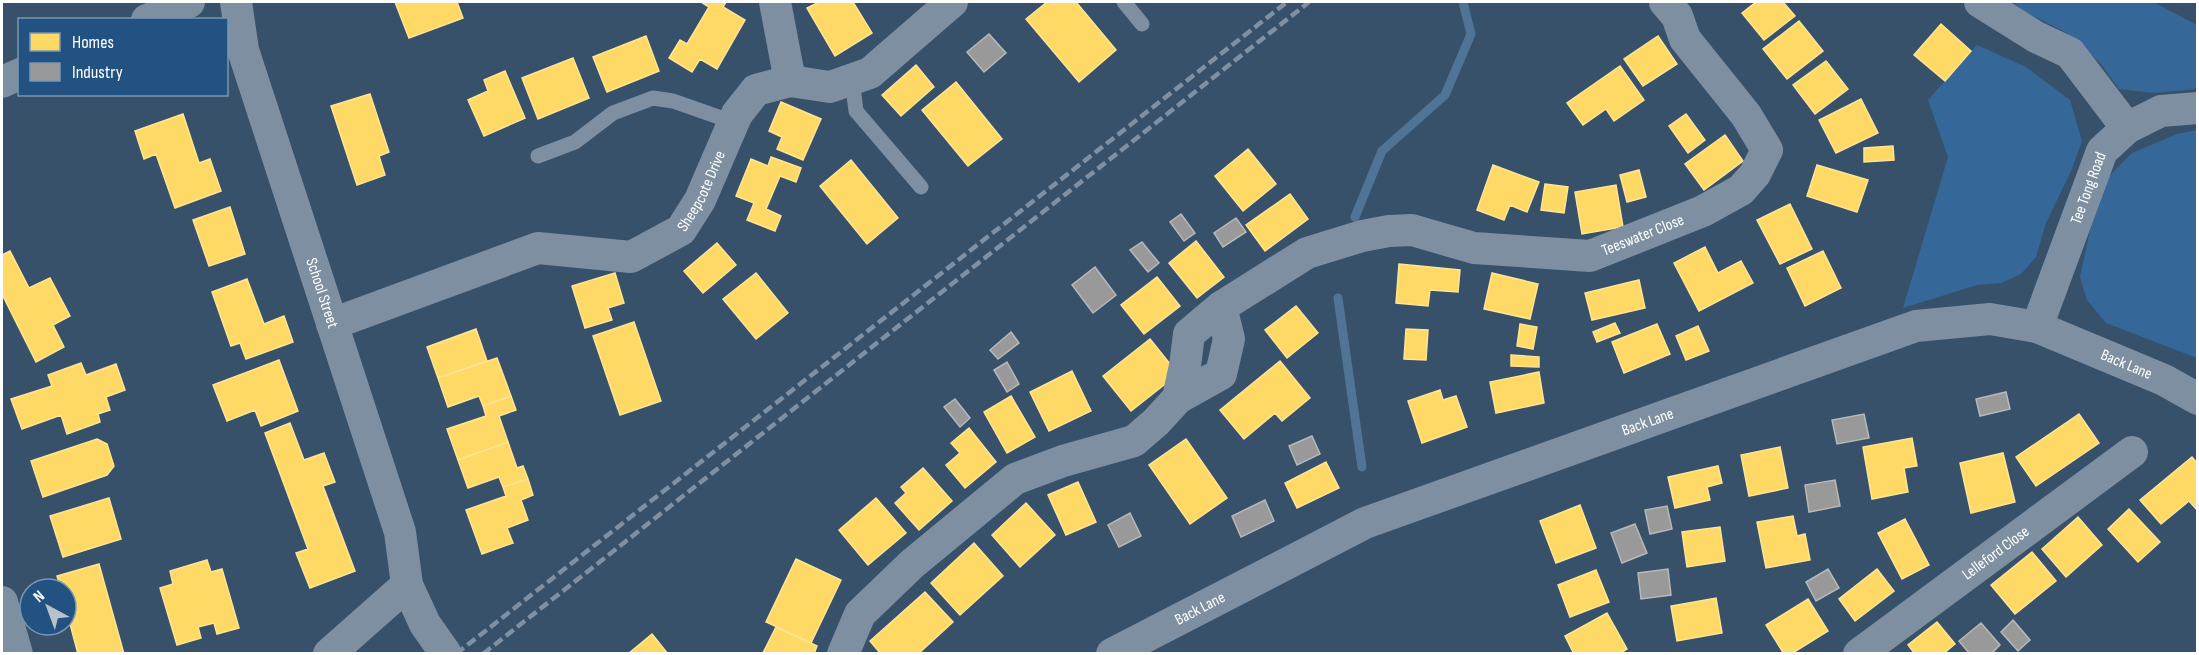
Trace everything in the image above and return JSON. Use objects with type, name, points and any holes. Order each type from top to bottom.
[{"type":"street","points":[[152,18],[189,2]]},
{"type":"street","name":"School Street","points":[[236,2],[243,50],[400,532],[407,585]]},
{"type":"street","points":[[775,2],[790,81]]},
{"type":"street","name":"Sheepcote Drive","points":[[332,324],[538,248],[631,257],[681,230],[700,201],[737,114],[756,90],[790,81],[830,87],[870,73],[952,2]]},
{"type":"street","name":"Teeswater Close","points":[[843,654],[860,614],[912,564],[1015,479],[1063,461],[1134,441],[1156,422],[1178,398],[1189,334],[1221,307],[1307,253],[1362,236],[1412,230],[1474,248],[1590,256],[1703,211],[1741,190],[1755,174],[1767,150],[1746,115],[1685,39],[1677,16],[1665,2]]},
{"type":"street","points":[[1980,2],[2036,37],[2070,52],[2127,128]]},
{"type":"street","points":[[2,82],[18,75]]},
{"type":"street","name":"Tee Tong Road","points":[[2037,327],[2102,151],[2127,128],[2160,111],[2198,108]]},
{"type":"street","name":"Back Lane","points":[[1118,652],[1187,613],[1365,523],[1916,326],[1990,319],[2037,327],[2164,380],[2198,399]]},
{"type":"street","name":"Lelleford Close","points":[[1859,654],[2132,452]]},
{"type":"street","points":[[329,654],[407,585],[425,624],[446,654]]},
{"type":"street","points":[[2,602],[17,654]]},
{"type":"lane","points":[[1124,2],[1142,24]]},
{"type":"lane","points":[[852,79],[856,111],[921,188]]},
{"type":"lane","points":[[538,156],[575,142],[613,113],[653,98],[674,101],[733,122]]},
{"type":"shaded area","points":[[2017,2],[2153,2],[2197,25],[2197,89],[2153,93],[2119,89],[2101,64],[2067,33],[2013,6]]},
{"type":"shaded area","points":[[1977,45],[2026,67],[2070,100],[2082,141],[2072,169],[2046,223],[2036,257],[2021,274],[2001,283],[1977,285],[1903,308],[1948,157],[1928,100]]},
{"type":"shaded area","points":[[2197,130],[2197,358],[2106,323],[2087,300],[2080,277],[2091,226],[2105,180],[2132,153],[2177,134]]},
{"type":"building: Homes","points":[[395,2],[457,2],[463,18],[409,38]]},
{"type":"building: Homes","points":[[701,2],[726,2],[723,7],[745,20],[717,69],[700,59],[692,72],[669,58],[680,40],[687,44],[709,7]]},
{"type":"building: Homes","points":[[819,2],[853,2],[872,33],[835,56],[807,8]]},
{"type":"building: Homes","points":[[1047,2],[1076,2],[1116,50],[1079,82],[1026,19]]},
{"type":"building: Homes","points":[[1756,2],[1783,2],[1795,16],[1764,40],[1742,13]]},
{"type":"building: Homes","points":[[1799,21],[1823,51],[1787,79],[1763,49]]},
{"type":"building: Homes","points":[[1941,24],[1971,51],[1945,81],[1914,55]]},
{"type":"building: Homes","points":[[646,36],[659,71],[607,92],[593,57]]},
{"type":"building: Homes","points":[[1658,36],[1677,64],[1643,86],[1624,59]]},
{"type":"building: Homes","points":[[573,58],[589,98],[538,119],[522,78]]},
{"type":"building: Homes","points":[[1826,61],[1848,89],[1815,114],[1793,85]]},
{"type":"building: Homes","points":[[916,65],[934,87],[901,116],[882,95]]},
{"type":"building: Homes","points":[[1620,66],[1644,100],[1614,121],[1606,109],[1583,125],[1567,103]]},
{"type":"building: Homes","points":[[505,71],[525,118],[484,136],[468,100],[488,91],[484,80]]},
{"type":"building: Homes","points":[[956,82],[1002,139],[968,166],[922,110]]},
{"type":"building: Homes","points":[[370,94],[389,152],[379,156],[385,175],[357,185],[331,106]]},
{"type":"building: Homes","points":[[1861,99],[1878,133],[1836,153],[1819,120]]},
{"type":"building: Homes","points":[[781,102],[821,119],[803,160],[777,149],[782,137],[769,131]]},
{"type":"building: Homes","points":[[183,114],[199,163],[210,159],[221,191],[175,208],[156,154],[144,159],[135,131]]},
{"type":"building: Homes","points":[[1686,114],[1705,140],[1688,153],[1669,126]]},
{"type":"building: Homes","points":[[1725,135],[1743,161],[1704,190],[1685,164]]},
{"type":"building: Homes","points":[[1893,146],[1894,160],[1864,162],[1864,148]]},
{"type":"building: Homes","points":[[1248,149],[1276,184],[1243,211],[1215,176]]},
{"type":"building: Homes","points":[[771,157],[801,168],[796,182],[780,176],[766,209],[781,216],[775,231],[747,220],[754,203],[736,196],[751,159],[768,166]]},
{"type":"building: Homes","points":[[851,160],[898,218],[867,244],[820,186]]},
{"type":"building: Homes","points":[[1493,165],[1539,182],[1527,212],[1510,205],[1504,220],[1477,210]]},
{"type":"building: Homes","points":[[1817,165],[1868,180],[1857,212],[1807,196]]},
{"type":"building: Homes","points":[[1639,170],[1646,197],[1627,202],[1620,175]]},
{"type":"building: Homes","points":[[1545,184],[1568,187],[1564,213],[1541,210]]},
{"type":"building: Homes","points":[[1616,185],[1623,227],[1582,234],[1575,192]]},
{"type":"building: Homes","points":[[1290,194],[1308,219],[1265,251],[1246,225]]},
{"type":"building: Homes","points":[[1790,204],[1812,249],[1780,264],[1757,220]]},
{"type":"building: Homes","points":[[230,207],[245,254],[209,266],[193,220]]},
{"type":"building: Homes","points":[[1196,241],[1224,277],[1197,298],[1169,263]]},
{"type":"building: Homes","points":[[717,243],[736,265],[703,293],[684,271]]},
{"type":"building: Homes","points":[[1705,247],[1718,273],[1741,261],[1753,283],[1699,311],[1674,263]]},
{"type":"building: Homes","points":[[10,251],[29,288],[50,278],[70,316],[53,325],[64,347],[36,362],[2,294],[2,255]]},
{"type":"building: Homes","points":[[1823,251],[1841,288],[1805,306],[1787,268]]},
{"type":"building: Homes","points":[[1399,264],[1460,270],[1458,292],[1430,290],[1428,306],[1396,303]]},
{"type":"building: Homes","points":[[615,273],[624,303],[608,308],[612,320],[585,328],[572,286]]},
{"type":"building: Homes","points":[[756,273],[788,313],[756,339],[723,299]]},
{"type":"building: Homes","points":[[1492,273],[1538,284],[1530,319],[1484,309]]},
{"type":"building: Homes","points":[[1157,277],[1180,306],[1144,334],[1121,305]]},
{"type":"building: Homes","points":[[247,279],[264,324],[284,316],[293,342],[246,359],[240,343],[231,346],[212,292]]},
{"type":"building: Homes","points":[[1639,280],[1645,308],[1592,320],[1585,293]]},
{"type":"building: Homes","points":[[1296,306],[1318,333],[1287,358],[1265,330]]},
{"type":"building: Homes","points":[[634,322],[661,401],[620,415],[593,336]]},
{"type":"building: Homes","points":[[1615,323],[1620,333],[1597,342],[1593,332]]},
{"type":"building: Homes","points":[[1520,324],[1537,327],[1533,349],[1517,346]]},
{"type":"building: Homes","points":[[1657,324],[1670,354],[1624,373],[1612,342]]},
{"type":"building: Homes","points":[[1698,326],[1709,351],[1686,360],[1676,336]]},
{"type":"building: Homes","points":[[476,329],[487,361],[438,378],[427,347]]},
{"type":"building: Homes","points":[[1406,329],[1428,330],[1426,360],[1404,359]]},
{"type":"building: Homes","points":[[1150,339],[1178,374],[1131,411],[1103,376]]},
{"type":"building: Homes","points":[[1511,355],[1539,357],[1539,367],[1511,366]]},
{"type":"building: Homes","points":[[497,358],[511,396],[483,406],[479,396],[448,407],[438,378]]},
{"type":"building: Homes","points":[[279,360],[298,411],[261,426],[255,410],[227,421],[213,385]]},
{"type":"building: Homes","points":[[1280,361],[1310,398],[1282,421],[1275,413],[1244,439],[1220,410]]},
{"type":"building: Homes","points":[[81,363],[86,375],[116,364],[125,390],[106,397],[110,410],[98,414],[100,422],[67,434],[61,415],[22,429],[11,399],[52,386],[48,375]]},
{"type":"building: Homes","points":[[1072,371],[1091,411],[1049,431],[1030,392]]},
{"type":"building: Homes","points":[[1539,372],[1544,403],[1496,413],[1490,382]]},
{"type":"building: Homes","points":[[1440,390],[1443,400],[1456,396],[1467,427],[1422,443],[1408,401]]},
{"type":"building: Homes","points":[[511,396],[516,410],[499,416],[508,442],[458,460],[447,429],[486,416],[483,406]]},
{"type":"building: Homes","points":[[1011,396],[1035,437],[1007,453],[984,412]]},
{"type":"building: Homes","points":[[2079,414],[2099,443],[2036,486],[2016,457]]},
{"type":"building: Homes","points":[[290,423],[304,460],[324,453],[335,482],[323,486],[355,571],[310,588],[296,553],[308,549],[265,433]]},
{"type":"building: Homes","points":[[969,428],[996,462],[965,488],[946,465],[960,453],[951,443]]},
{"type":"building: Homes","points":[[1912,438],[1917,466],[1904,468],[1908,492],[1872,499],[1863,447]]},
{"type":"building: Homes","points":[[97,439],[107,444],[114,466],[107,475],[43,497],[31,461]]},
{"type":"building: Homes","points":[[1186,439],[1227,498],[1190,524],[1149,465]]},
{"type":"building: Homes","points":[[508,442],[517,468],[523,466],[528,479],[503,487],[499,477],[468,488],[458,460]]},
{"type":"building: Homes","points":[[1780,447],[1788,488],[1749,496],[1741,455]]},
{"type":"building: Homes","points":[[2003,453],[2015,502],[1971,513],[1960,463]]},
{"type":"building: Homes","points":[[2192,457],[2198,464],[2198,511],[2189,501],[2161,524],[2140,500]]},
{"type":"building: Homes","points":[[1326,462],[1339,488],[1297,508],[1285,483]]},
{"type":"building: Homes","points":[[1718,466],[1722,483],[1707,487],[1710,500],[1675,508],[1668,477]]},
{"type":"building: Homes","points":[[923,468],[952,501],[919,530],[895,503],[906,493],[901,487]]},
{"type":"building: Homes","points":[[528,479],[533,495],[521,500],[528,520],[507,528],[513,543],[482,554],[466,510],[506,496],[503,487]]},
{"type":"building: Homes","points":[[1078,482],[1096,522],[1066,535],[1048,495]]},
{"type":"building: Homes","points":[[109,498],[121,539],[63,557],[50,516]]},
{"type":"building: Homes","points":[[876,498],[906,533],[868,565],[839,530]]},
{"type":"building: Homes","points":[[1026,503],[1055,535],[1020,567],[992,535]]},
{"type":"building: Homes","points":[[1580,505],[1596,548],[1556,563],[1540,521]]},
{"type":"building: Homes","points":[[2129,509],[2160,542],[2138,562],[2108,529]]},
{"type":"building: Homes","points":[[1793,516],[1797,536],[1805,534],[1810,560],[1766,568],[1757,522]]},
{"type":"building: Homes","points":[[2078,517],[2102,545],[2066,577],[2042,549]]},
{"type":"building: Homes","points":[[1905,519],[1929,565],[1902,579],[1878,533]]},
{"type":"building: Homes","points":[[1720,527],[1725,561],[1687,567],[1682,532]]},
{"type":"building: Homes","points":[[974,543],[1003,576],[960,615],[931,583]]},
{"type":"building: Homes","points":[[2032,552],[2056,581],[2015,614],[1991,585]]},
{"type":"building: Homes","points":[[796,559],[841,580],[811,643],[766,622]]},
{"type":"building: Homes","points":[[207,560],[211,572],[222,569],[239,628],[217,634],[214,623],[198,627],[201,638],[177,645],[160,588],[173,584],[170,571]]},
{"type":"building: Homes","points":[[99,564],[124,654],[78,654],[73,637],[78,637],[78,577],[57,576]]},
{"type":"building: Homes","points":[[1877,569],[1894,591],[1855,621],[1839,599]]},
{"type":"building: Homes","points":[[1596,570],[1609,602],[1570,617],[1558,585]]},
{"type":"building: Homes","points":[[925,592],[953,622],[918,654],[881,654],[870,641]]},
{"type":"building: Homes","points":[[1716,598],[1722,633],[1677,641],[1671,606]]},
{"type":"building: Homes","points":[[1808,599],[1828,631],[1791,654],[1784,654],[1766,625]]},
{"type":"building: Homes","points":[[1607,613],[1627,649],[1619,654],[1574,654],[1565,636]]},
{"type":"building: Homes","points":[[1937,622],[1955,644],[1943,654],[1915,654],[1908,645]]},
{"type":"building: Homes","points":[[776,627],[817,646],[814,654],[763,653]]},
{"type":"building: Homes","points":[[652,634],[668,654],[628,654]]},
{"type":"building: Industry","points":[[989,34],[1006,53],[984,72],[967,52]]},
{"type":"building: Industry","points":[[1181,214],[1195,233],[1184,241],[1170,222]]},
{"type":"building: Industry","points":[[1236,218],[1246,232],[1223,247],[1214,233]]},
{"type":"building: Industry","points":[[1142,242],[1159,263],[1148,272],[1130,250]]},
{"type":"building: Industry","points":[[1095,267],[1116,295],[1093,313],[1072,285]]},
{"type":"building: Industry","points":[[1011,332],[1019,343],[998,359],[990,350]]},
{"type":"building: Industry","points":[[1007,362],[1019,384],[1007,392],[994,370]]},
{"type":"building: Industry","points":[[2006,392],[2010,409],[1980,416],[1976,399]]},
{"type":"building: Industry","points":[[955,399],[970,418],[960,427],[944,407]]},
{"type":"building: Industry","points":[[1864,414],[1869,438],[1837,444],[1832,420]]},
{"type":"building: Industry","points":[[1312,436],[1320,454],[1297,465],[1289,446]]},
{"type":"building: Industry","points":[[1835,480],[1840,506],[1809,512],[1805,485]]},
{"type":"building: Industry","points":[[1265,500],[1274,521],[1241,537],[1232,516]]},
{"type":"building: Industry","points":[[1667,506],[1672,529],[1650,534],[1645,510]]},
{"type":"building: Industry","points":[[1130,513],[1141,536],[1119,547],[1108,525]]},
{"type":"building: Industry","points":[[1635,524],[1647,553],[1622,563],[1611,533]]},
{"type":"building: Industry","points":[[1668,569],[1671,595],[1641,599],[1638,573]]},
{"type":"building: Industry","points":[[1828,569],[1839,588],[1816,601],[1806,582]]},
{"type":"building: Industry","points":[[2013,620],[2030,640],[2018,651],[2001,632]]},
{"type":"building: Industry","points":[[1981,623],[2000,645],[1991,654],[1970,654],[1959,641]]},
{"type":"waterway","points":[[1355,217],[1382,151],[1445,95],[1471,34],[1463,2]]},
{"type":"waterway","points":[[1338,298],[1362,467]]},
{"type":"railway","points":[[456,654],[1287,2]]},
{"type":"railway","points":[[483,654],[1309,2]]}]
